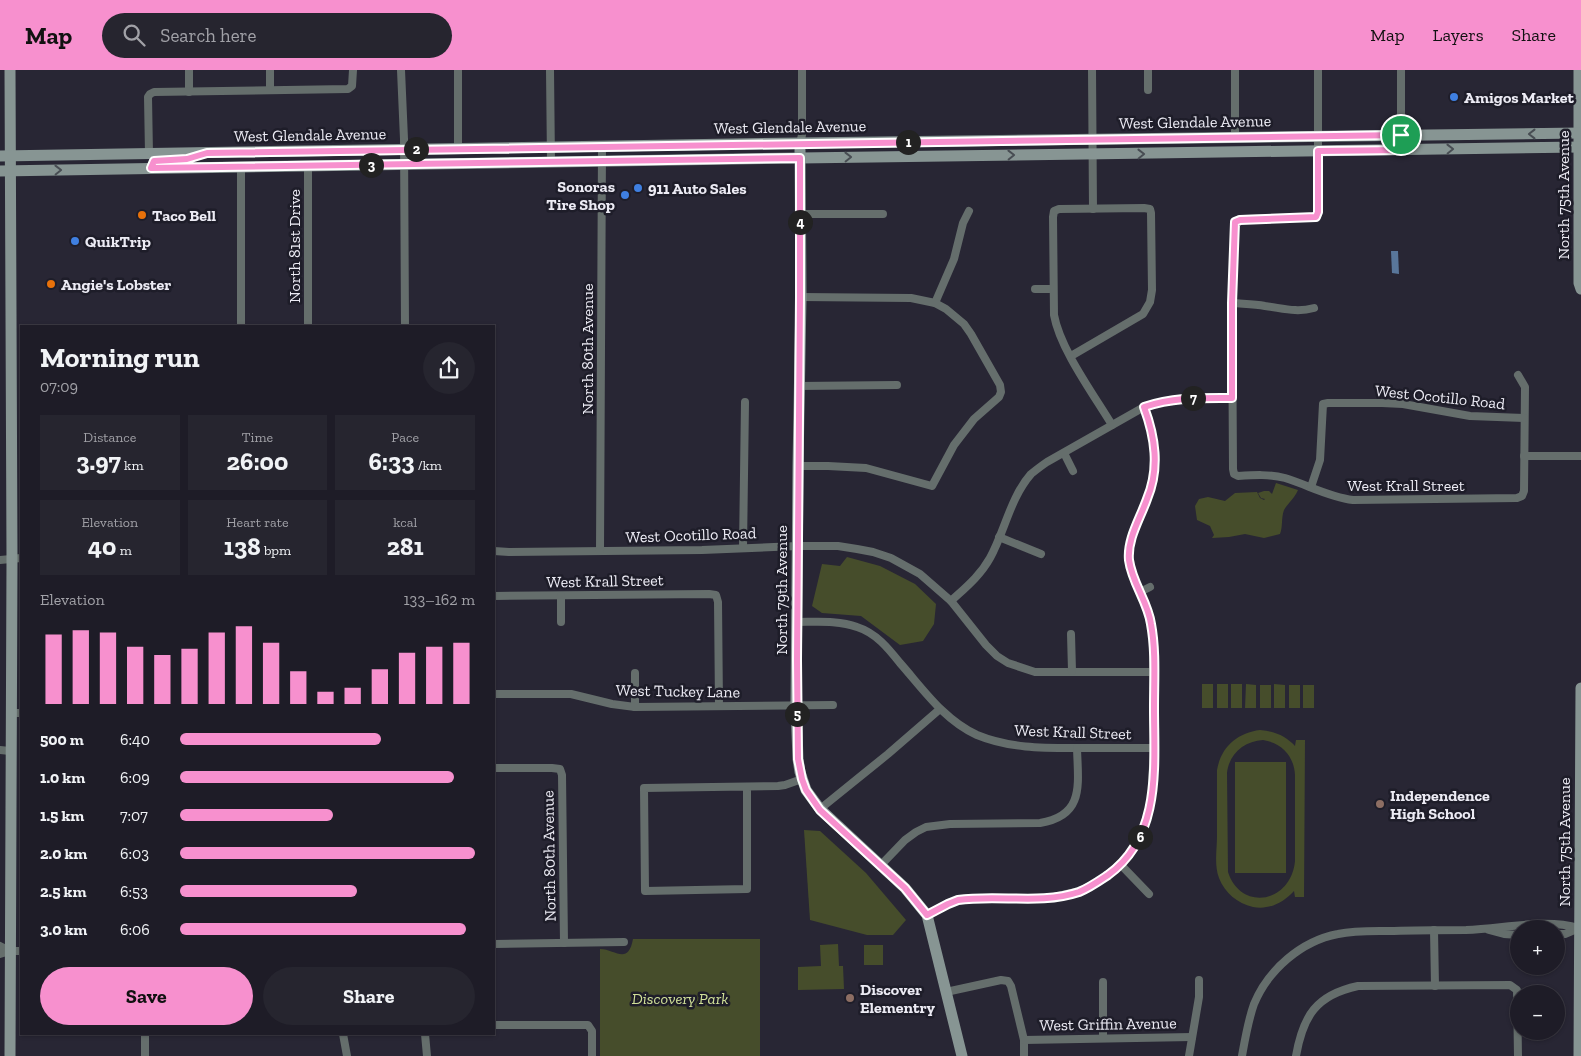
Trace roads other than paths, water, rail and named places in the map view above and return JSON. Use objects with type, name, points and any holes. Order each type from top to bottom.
[{"type":"main road","points":[[10,70],[5,171],[11,559],[16,713],[5,751],[10,1056]]},
{"type":"main road","name":"North 75th Avenue","points":[[1580,70],[1579,283],[1581,289]]},
{"type":"main road","name":"West Glendale Avenue","points":[[5,156],[1580,133]]},
{"type":"main road","name":"North 79th Avenue","points":[[800,143],[796,706],[798,759],[806,790],[820,810],[905,888],[927,915],[962,1056]]},
{"type":"main road","name":"West Glendale Avenue","points":[[5,171],[1580,147]]},
{"type":"main road","points":[[151,168],[154,161],[187,159],[207,153]]},
{"type":"main road","name":"North 75th Avenue","points":[[1579,1056],[1581,688]]},
{"type":"street","points":[[189,70],[189,92]]},
{"type":"street","points":[[270,70],[270,90]]},
{"type":"street","points":[[149,154],[148,98],[154,92],[348,89],[352,86],[353,70]]},
{"type":"street","points":[[401,70],[404,150],[405,325]]},
{"type":"street","points":[[458,70],[458,149]]},
{"type":"street","points":[[550,70],[550,162]]},
{"type":"street","name":"North 79th Avenue","points":[[800,143],[802,135],[802,70]]},
{"type":"street","points":[[1092,70],[1093,208]]},
{"type":"street","points":[[1148,70],[1148,90]]},
{"type":"street","points":[[1235,70],[1235,138]]},
{"type":"street","points":[[1154,672],[1035,672],[1008,663],[997,656],[986,645],[950,601],[978,576],[990,558],[1020,488],[1032,473],[1046,462],[1144,407],[1161,401],[1232,398],[1232,303],[1235,222],[1240,220],[1316,217],[1318,212],[1318,70]]},
{"type":"street","points":[[1401,70],[1401,150]]},
{"type":"street","name":"North 80th Avenue","points":[[600,551],[602,146]]},
{"type":"street","name":"North 81st Drive","points":[[308,166],[308,325]]},
{"type":"street","points":[[241,167],[241,325]]},
{"type":"street","points":[[1070,356],[1143,314],[1150,302],[1152,290],[1150,209],[1059,209],[1054,211],[1053,216],[1053,289],[1056,327],[1070,356],[1112,425]]},
{"type":"street","points":[[935,303],[954,259],[963,223],[969,211]]},
{"type":"street","points":[[800,214],[883,214]]},
{"type":"street","points":[[1035,289],[1053,289]]},
{"type":"street","points":[[798,466],[866,468],[932,486],[959,439],[974,419],[999,397],[1001,392],[1000,386],[964,324],[935,303],[912,298],[800,297]]},
{"type":"street","points":[[1232,303],[1264,305],[1290,311],[1304,311],[1314,308]]},
{"type":"street","points":[[1143,314],[1151,320]]},
{"type":"street","points":[[1518,375],[1525,388],[1524,456],[1581,456]]},
{"type":"street","points":[[799,386],[897,385]]},
{"type":"street","name":"West Krall Street","points":[[1232,398],[1234,474],[1238,476],[1262,475],[1278,477],[1338,497],[1353,500],[1517,498],[1522,496],[1524,491],[1524,456]]},
{"type":"street","points":[[743,548],[744,402]]},
{"type":"street","name":"West Ocotillo Road","points":[[1311,487],[1320,460],[1323,404],[1403,404],[1470,416],[1524,418]]},
{"type":"street","points":[[927,915],[948,904],[966,899],[1024,899],[1080,892],[1098,882],[1121,865],[1135,846],[1148,816],[1153,787],[1154,748],[1154,672],[1151,623],[1131,573],[1129,558],[1130,543],[1148,497],[1156,461],[1152,427],[1144,407]]},
{"type":"street","points":[[1064,453],[1073,471]]},
{"type":"street","points":[[999,537],[1040,554]]},
{"type":"street","name":"West Ocotillo Road","points":[[495,551],[702,550],[838,546],[873,552],[891,558],[920,574],[950,601]]},
{"type":"street","points":[[1140,592],[1150,587]]},
{"type":"street","name":"West Krall Street","points":[[495,596],[716,595],[718,602],[719,706]]},
{"type":"street","points":[[561,596],[561,622]]},
{"type":"street","name":"West Krall Street","points":[[797,622],[841,623],[856,626],[870,632],[890,651],[940,709],[976,734],[1023,747],[1154,748]]},
{"type":"street","points":[[1071,634],[1072,671]]},
{"type":"street","points":[[635,673],[635,707]]},
{"type":"street","name":"West Tuckey Lane","points":[[495,694],[571,694],[612,704],[635,707],[833,706]]},
{"type":"street","points":[[820,810],[940,709]]},
{"type":"street","points":[[880,866],[905,840],[926,828],[950,824],[1040,823],[1051,822],[1060,818],[1068,812],[1076,797],[1078,787],[1078,748]]},
{"type":"street","name":"North 80th Avenue","points":[[495,768],[552,768],[560,770],[562,775],[564,943]]},
{"type":"street","points":[[747,787],[747,889],[645,891],[644,788],[785,785],[802,779]]},
{"type":"street","points":[[1121,865],[1149,894]]},
{"type":"street","points":[[1242,1056],[1250,1017],[1259,995],[1273,972],[1298,951],[1323,938],[1349,932],[1485,929],[1520,925],[1567,925],[1579,928]]},
{"type":"street","points":[[1565,934],[1579,928]]},
{"type":"street","points":[[1485,929],[1510,934]]},
{"type":"street","points":[[1434,930],[1435,986]]},
{"type":"street","points":[[495,944],[624,942]]},
{"type":"street","points":[[946,992],[1000,980],[1008,981],[1011,986],[1024,1040],[1024,1056]]},
{"type":"street","points":[[1189,1056],[1199,997],[1199,980]]},
{"type":"street","points":[[1103,982],[1103,1038]]},
{"type":"street","points":[[1296,1056],[1299,1037],[1311,1013],[1330,996],[1344,989],[1358,986],[1510,985],[1514,986],[1517,990],[1518,1056]]},
{"type":"street","points":[[495,1025],[588,1025],[592,1031],[592,1056]]},
{"type":"street","points":[[145,1035],[146,1056]]},
{"type":"street","points":[[343,1035],[347,1056]]},
{"type":"street","points":[[425,1035],[427,1056]]},
{"type":"street","name":"West Griffin Avenue","points":[[1024,1040],[1192,1037]]},
{"type":"water","points":[[1391,251],[1398,251],[1399,274],[1392,273]]},
{"type":"place","name":"Amigos Market","points":[[1454,97]]},
{"type":"place","name":"911 Auto Sales","points":[[638,188]]},
{"type":"place","name":"Sonoras Tire Shop","points":[[625,195]]},
{"type":"place","name":"Taco Bell","points":[[142,215]]},
{"type":"place","name":"QuikTrip","points":[[75,241]]},
{"type":"place","name":"Angie's Lobster","points":[[51,284]]},
{"type":"place","name":"Independence High School","points":[[1380,804]]},
{"type":"place","name":"Discover Elementry","points":[[850,998]]},
{"type":"park label","name":"Discovery Park","points":[[680,998]]}]
